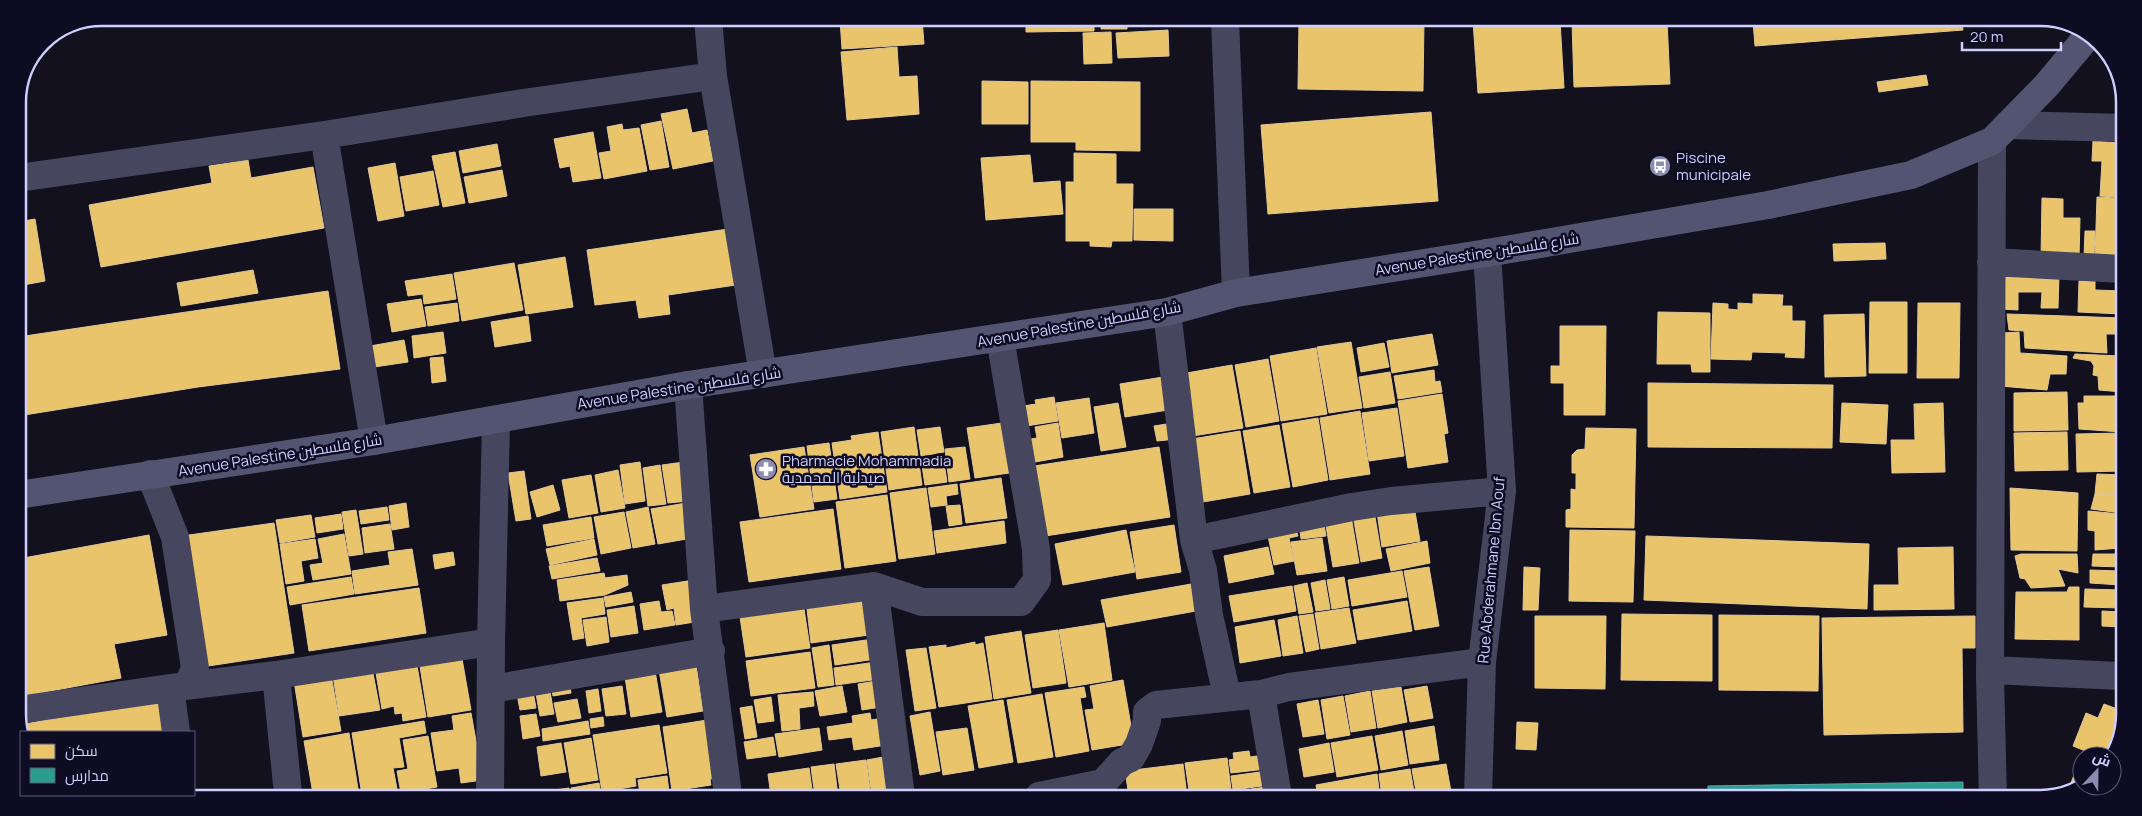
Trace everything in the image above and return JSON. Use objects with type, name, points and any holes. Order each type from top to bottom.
[{"type":"street","points":[[709,26],[713,76],[763,374]]},
{"type":"street","points":[[1225,26],[1236,293]]},
{"type":"street","name":"Avenue Palestine شارع فلسطين","points":[[26,494],[374,441],[688,384],[1167,312],[1236,293],[1487,254],[1768,205],[1911,175],[2000,133],[2046,86],[2084,41]]},
{"type":"street","points":[[26,177],[324,135],[530,102],[713,76]]},
{"type":"street","points":[[1993,790],[1990,670],[1991,262],[2000,133],[2116,128]]},
{"type":"street","points":[[324,135],[374,441]]},
{"type":"street","name":"Rue Abderahmane Ibn Aouf","points":[[1478,790],[1482,662],[1502,491],[1487,254]]},
{"type":"street","points":[[1991,262],[2116,269]]},
{"type":"street","points":[[1167,312],[1194,540],[1202,570],[1209,615],[1227,696]]},
{"type":"street","points":[[704,609],[874,586],[922,602],[1021,602],[1037,580],[1036,549],[1000,338]]},
{"type":"street","points":[[688,384],[704,609],[711,651],[727,790]]},
{"type":"street","points":[[490,790],[496,420]]},
{"type":"street","points":[[150,474],[175,538],[195,668],[179,686],[176,731]]},
{"type":"street","points":[[1194,540],[1372,504],[1502,491]]},
{"type":"street","points":[[874,586],[900,790]]},
{"type":"street","points":[[26,709],[179,686],[276,675],[491,642]]},
{"type":"street","points":[[492,689],[711,651]]},
{"type":"street","points":[[1104,790],[1122,762],[1131,758],[1139,744],[1147,721],[1147,712],[1156,705],[1227,696],[1261,694],[1289,688],[1482,662]]},
{"type":"street","points":[[1990,670],[2116,676]]},
{"type":"street","points":[[276,675],[288,790]]},
{"type":"street","points":[[1261,694],[1277,790]]},
{"type":"building: سكن","points":[[840,26],[923,26],[924,44],[842,49]]},
{"type":"building: سكن","points":[[1026,26],[1094,26],[1094,31],[1026,32]]},
{"type":"building: سكن","points":[[1101,26],[1127,26],[1127,29],[1101,29]]},
{"type":"building: سكن","points":[[1299,26],[1424,26],[1423,91],[1298,89]]},
{"type":"building: سكن","points":[[1473,26],[1560,26],[1564,88],[1478,93]]},
{"type":"building: سكن","points":[[1572,26],[1667,26],[1670,84],[1574,87]]},
{"type":"building: سكن","points":[[1753,26],[1962,26],[1963,30],[1755,46]]},
{"type":"building: سكن","points":[[1168,30],[1169,56],[1118,58],[1116,33]]},
{"type":"building: سكن","points":[[1111,32],[1112,63],[1084,64],[1083,33]]},
{"type":"building: سكن","points":[[897,47],[899,77],[917,76],[919,114],[847,120],[841,52]]},
{"type":"building: سكن","points":[[1926,75],[1928,85],[1879,92],[1877,82]]},
{"type":"building: سكن","points":[[982,81],[1028,82],[1028,124],[982,124]]},
{"type":"building: سكن","points":[[1031,81],[1140,82],[1140,151],[1076,150],[1076,142],[1031,142]]},
{"type":"building: سكن","points":[[687,109],[692,133],[707,130],[713,161],[673,169],[661,114]]},
{"type":"building: سكن","points":[[1431,112],[1438,201],[1268,214],[1261,125]]},
{"type":"building: سكن","points":[[661,121],[669,167],[650,170],[641,125]]},
{"type":"building: سكن","points":[[622,124],[623,130],[639,128],[647,171],[604,179],[599,153],[611,151],[607,127]]},
{"type":"building: سكن","points":[[593,132],[601,178],[573,182],[570,166],[560,168],[554,139]]},
{"type":"building: سكن","points":[[2093,141],[2116,143],[2116,197],[2100,196],[2102,161],[2092,161]]},
{"type":"building: سكن","points":[[497,144],[501,166],[463,173],[459,151]]},
{"type":"building: سكن","points":[[455,152],[465,203],[443,207],[432,156]]},
{"type":"building: سكن","points":[[1074,153],[1116,154],[1116,184],[1133,184],[1132,241],[1112,241],[1111,247],[1090,246],[1090,241],[1066,241],[1066,182],[1074,182]]},
{"type":"building: سكن","points":[[1030,155],[1033,183],[1060,181],[1063,214],[986,220],[981,158]]},
{"type":"building: سكن","points":[[248,160],[251,178],[313,167],[324,228],[101,267],[89,205],[212,183],[209,166]]},
{"type":"building: سكن","points":[[395,163],[404,216],[378,221],[368,168]]},
{"type":"building: سكن","points":[[502,170],[507,196],[469,203],[464,177]]},
{"type":"building: سكن","points":[[433,171],[439,205],[406,211],[400,177]]},
{"type":"building: سكن","points":[[2097,197],[2116,198],[2115,259],[2095,258]]},
{"type":"building: سكن","points":[[2042,198],[2063,199],[2063,218],[2080,218],[2079,259],[2041,258]]},
{"type":"building: سكن","points":[[1134,209],[1173,209],[1173,241],[1134,240]]},
{"type":"building: سكن","points":[[35,219],[45,281],[26,285],[26,221]]},
{"type":"building: سكن","points":[[728,229],[736,285],[668,295],[670,314],[639,318],[636,300],[595,305],[587,250]]},
{"type":"building: سكن","points":[[2085,231],[2095,231],[2094,257],[2084,257]]},
{"type":"building: سكن","points":[[1885,243],[1886,259],[1834,261],[1833,244]]},
{"type":"building: سكن","points":[[565,257],[573,307],[526,314],[518,265]]},
{"type":"building: سكن","points":[[514,263],[523,310],[462,321],[454,273]]},
{"type":"building: سكن","points":[[253,270],[258,293],[181,306],[177,283]]},
{"type":"building: سكن","points":[[2002,273],[2059,275],[2058,308],[2041,308],[2042,292],[2018,292],[2018,310],[2001,309]]},
{"type":"building: سكن","points":[[452,274],[456,299],[424,304],[423,294],[408,296],[405,281]]},
{"type":"building: سكن","points":[[2079,281],[2095,281],[2095,290],[2116,291],[2116,314],[2078,312]]},
{"type":"building: سكن","points":[[328,291],[340,369],[198,387],[26,415],[26,336]]},
{"type":"building: سكن","points":[[1753,294],[1783,295],[1782,306],[1792,306],[1792,321],[1805,321],[1804,358],[1785,357],[1786,353],[1752,352],[1751,360],[1711,359],[1713,303],[1728,304],[1728,309],[1738,310],[1738,303],[1753,304]]},
{"type":"building: سكن","points":[[421,299],[426,326],[392,332],[387,304]]},
{"type":"building: سكن","points":[[1870,302],[1907,302],[1907,373],[1869,373]]},
{"type":"building: سكن","points":[[457,303],[459,321],[428,326],[425,307]]},
{"type":"building: سكن","points":[[1918,303],[1960,303],[1959,378],[1917,378]]},
{"type":"building: سكن","points":[[1658,312],[1710,313],[1710,372],[1692,372],[1691,364],[1657,364]]},
{"type":"building: سكن","points":[[1864,314],[1866,376],[1825,377],[1824,315]]},
{"type":"building: سكن","points":[[2007,314],[2116,318],[2116,334],[2106,334],[2107,353],[2025,348],[2024,331],[2009,330]]},
{"type":"building: سكن","points":[[528,316],[531,341],[495,347],[491,322]]},
{"type":"building: سكن","points":[[1560,326],[1606,326],[1605,415],[1564,415],[1564,383],[1551,383],[1551,366],[1560,366]]},
{"type":"building: سكن","points":[[443,332],[446,353],[414,358],[412,336]]},
{"type":"building: سكن","points":[[2019,332],[2020,353],[2067,356],[2066,374],[2050,374],[2047,390],[2000,386],[2003,333]]},
{"type":"building: سكن","points":[[1432,334],[1438,365],[1392,373],[1387,341]]},
{"type":"building: سكن","points":[[404,340],[408,362],[374,367],[370,346]]},
{"type":"building: سكن","points":[[1351,342],[1362,408],[1329,413],[1317,347]]},
{"type":"building: سكن","points":[[1384,343],[1389,367],[1361,372],[1357,348]]},
{"type":"building: سكن","points":[[1316,348],[1327,414],[1281,421],[1270,356]]},
{"type":"building: سكن","points":[[2075,354],[2116,356],[2116,391],[2099,390],[2098,376],[2093,375],[2094,366],[2091,361],[2073,358]]},
{"type":"building: سكن","points":[[443,357],[446,381],[432,383],[430,358]]},
{"type":"building: سكن","points":[[1268,359],[1279,421],[1246,427],[1235,365]]},
{"type":"building: سكن","points":[[1232,365],[1243,428],[1186,437],[1175,375]]},
{"type":"building: سكن","points":[[1434,370],[1435,382],[1440,381],[1442,392],[1398,399],[1394,376]]},
{"type":"building: سكن","points":[[1390,372],[1395,403],[1364,408],[1359,377]]},
{"type":"building: سكن","points":[[1163,377],[1168,410],[1125,417],[1120,384]]},
{"type":"building: سكن","points":[[1648,383],[1833,385],[1832,448],[1648,447]]},
{"type":"building: سكن","points":[[2067,392],[2068,430],[2014,431],[2014,393]]},
{"type":"building: سكن","points":[[1442,394],[1448,433],[1444,434],[1448,462],[1408,468],[1398,401]]},
{"type":"building: سكن","points":[[2084,396],[2116,396],[2116,432],[2079,429],[2078,403],[2084,403]]},
{"type":"building: سكن","points":[[1054,397],[1058,421],[1026,426],[1023,406],[1036,404],[1035,400]]},
{"type":"building: سكن","points":[[1089,398],[1094,433],[1062,438],[1056,403]]},
{"type":"building: سكن","points":[[1118,403],[1126,447],[1101,451],[1094,407]]},
{"type":"building: سكن","points":[[1842,403],[1888,405],[1886,444],[1840,442]]},
{"type":"building: سكن","points":[[1943,403],[1945,472],[1892,473],[1891,440],[1915,440],[1914,404]]},
{"type":"building: سكن","points":[[1397,408],[1404,456],[1369,461],[1362,413]]},
{"type":"building: سكن","points":[[1360,411],[1370,474],[1330,480],[1320,418]]},
{"type":"building: سكن","points":[[1318,418],[1328,480],[1293,487],[1282,424]]},
{"type":"building: سكن","points":[[1009,422],[1016,472],[975,478],[967,428]]},
{"type":"building: سكن","points":[[1058,423],[1063,457],[1035,462],[1031,439],[1037,438],[1035,427]]},
{"type":"building: سكن","points":[[1173,423],[1176,439],[1157,441],[1154,426]]},
{"type":"building: سكن","points":[[1279,425],[1290,487],[1254,493],[1243,431]]},
{"type":"building: سكن","points":[[914,427],[922,485],[889,490],[881,432]]},
{"type":"building: سكن","points":[[940,427],[944,452],[921,456],[917,430]]},
{"type":"building: سكن","points":[[1586,428],[1636,429],[1634,528],[1566,527],[1566,510],[1571,509],[1571,489],[1576,490],[1576,473],[1572,473],[1572,455],[1577,450],[1585,449]]},
{"type":"building: سكن","points":[[1240,431],[1250,494],[1197,503],[1186,440]]},
{"type":"building: سكن","points":[[878,432],[887,492],[840,499],[832,443],[852,440],[851,436]]},
{"type":"building: سكن","points":[[2067,432],[2068,470],[2015,471],[2014,433]]},
{"type":"building: سكن","points":[[2116,433],[2116,471],[2077,472],[2076,434]]},
{"type":"building: سكن","points":[[829,443],[837,499],[814,502],[807,446]]},
{"type":"building: سكن","points":[[804,447],[814,509],[760,517],[750,455]]},
{"type":"building: سكن","points":[[965,447],[970,479],[949,482],[945,449]]},
{"type":"building: سكن","points":[[1159,447],[1170,517],[1045,536],[1034,466]]},
{"type":"building: سكن","points":[[943,456],[947,482],[925,485],[921,459]]},
{"type":"building: سكن","points":[[640,462],[645,501],[625,504],[620,465]]},
{"type":"building: سكن","points":[[684,462],[689,501],[668,503],[662,465]]},
{"type":"building: سكن","points":[[660,465],[666,504],[648,506],[643,468]]},
{"type":"building: سكن","points":[[618,470],[625,508],[601,512],[595,475]]},
{"type":"building: سكن","points":[[524,471],[531,519],[516,521],[508,473]]},
{"type":"building: سكن","points":[[2097,474],[2116,475],[2116,495],[2095,494]]},
{"type":"building: سكن","points":[[591,475],[598,513],[569,518],[562,480]]},
{"type":"building: سكن","points":[[1001,478],[1007,518],[966,523],[960,484]]},
{"type":"building: سكن","points":[[957,484],[958,494],[946,496],[947,505],[931,507],[928,488]]},
{"type":"building: سكن","points":[[553,485],[560,510],[537,517],[530,492]]},
{"type":"building: سكن","points":[[926,488],[935,554],[899,559],[890,493]]},
{"type":"building: سكن","points":[[2010,488],[2078,493],[2077,551],[2011,550]]},
{"type":"building: سكن","points":[[2095,494],[2116,495],[2116,512],[2091,509]]},
{"type":"building: سكن","points":[[887,495],[896,561],[845,568],[836,502]]},
{"type":"building: سكن","points":[[692,502],[698,537],[658,544],[651,509]]},
{"type":"building: سكن","points":[[406,503],[409,527],[392,530],[389,506]]},
{"type":"building: سكن","points":[[960,505],[962,524],[949,526],[946,506]]},
{"type":"building: سكن","points":[[1414,506],[1420,541],[1382,547],[1377,512]]},
{"type":"building: سكن","points":[[387,507],[389,520],[361,524],[359,511]]},
{"type":"building: سكن","points":[[648,507],[655,544],[633,548],[626,512]]},
{"type":"building: سكن","points":[[833,509],[841,569],[749,582],[740,522]]},
{"type":"building: سكن","points":[[356,510],[363,554],[349,556],[342,512]]},
{"type":"building: سكن","points":[[1374,511],[1382,558],[1361,562],[1353,515]]},
{"type":"building: سكن","points":[[2088,511],[2116,514],[2116,548],[2095,550],[2095,531],[2088,530]]},
{"type":"building: سكن","points":[[624,512],[631,548],[601,554],[594,517]]},
{"type":"building: سكن","points":[[341,514],[343,529],[317,533],[315,518]]},
{"type":"building: سكن","points":[[311,515],[315,537],[280,543],[276,520]]},
{"type":"building: سكن","points":[[1351,516],[1359,563],[1333,567],[1325,520]]},
{"type":"building: سكن","points":[[591,517],[594,538],[547,546],[543,525]]},
{"type":"building: سكن","points":[[1323,520],[1326,536],[1301,539],[1299,523]]},
{"type":"building: سكن","points":[[1004,521],[1006,543],[937,553],[934,531]]},
{"type":"building: سكن","points":[[274,523],[294,653],[195,668],[175,537]]},
{"type":"building: سكن","points":[[390,524],[394,549],[365,553],[362,528]]},
{"type":"building: سكن","points":[[1174,525],[1181,572],[1137,579],[1130,532]]},
{"type":"building: سكن","points":[[1295,526],[1298,536],[1289,538],[1294,561],[1274,565],[1267,531]]},
{"type":"building: سكن","points":[[1126,530],[1135,572],[1063,585],[1055,544]]},
{"type":"building: سكن","points":[[1570,530],[1635,531],[1633,602],[1569,601]]},
{"type":"building: سكن","points":[[344,534],[351,574],[313,580],[310,565],[323,563],[318,539]]},
{"type":"building: سكن","points":[[149,535],[167,635],[114,644],[121,678],[26,696],[26,558]]},
{"type":"building: سكن","points":[[1646,536],[1869,544],[1867,609],[1644,600]]},
{"type":"building: سكن","points":[[1322,538],[1327,571],[1297,575],[1291,542]]},
{"type":"building: سكن","points":[[315,539],[318,558],[301,561],[304,581],[286,584],[280,544]]},
{"type":"building: سكن","points":[[594,539],[597,555],[550,565],[546,549]]},
{"type":"building: سكن","points":[[1427,541],[1430,563],[1391,571],[1386,549]]},
{"type":"building: سكن","points":[[1268,547],[1274,574],[1229,583],[1224,556]]},
{"type":"building: سكن","points":[[1953,547],[1954,609],[1874,610],[1874,585],[1899,585],[1898,548]]},
{"type":"building: سكن","points":[[412,549],[418,585],[355,594],[352,571],[390,565],[388,552]]},
{"type":"building: سكن","points":[[453,552],[455,565],[435,569],[433,555]]},
{"type":"building: سكن","points":[[2021,554],[2077,554],[2078,573],[2058,569],[2065,586],[2031,588],[2025,579],[2020,578],[2015,556]]},
{"type":"building: سكن","points":[[2093,554],[2116,554],[2116,567],[2092,566]]},
{"type":"building: سكن","points":[[597,558],[600,571],[552,579],[549,566]]},
{"type":"building: سكن","points":[[1429,567],[1439,626],[1415,630],[1404,571]]},
{"type":"building: سكن","points":[[1524,567],[1540,568],[1538,610],[1523,610]]},
{"type":"building: سكن","points":[[2090,570],[2116,571],[2116,585],[2090,583]]},
{"type":"building: سكن","points":[[1402,571],[1407,597],[1352,606],[1348,580]]},
{"type":"building: سكن","points":[[604,573],[605,578],[627,575],[628,585],[605,595],[560,601],[557,580]]},
{"type":"building: سكن","points":[[351,577],[354,594],[290,605],[287,587]]},
{"type":"building: سكن","points":[[1344,577],[1349,606],[1332,609],[1327,580]]},
{"type":"building: سكن","points":[[694,580],[701,621],[676,625],[674,608],[667,610],[662,585]]},
{"type":"building: سكن","points":[[1325,580],[1330,609],[1316,611],[1311,583]]},
{"type":"building: سكن","points":[[1307,583],[1313,612],[1299,614],[1294,586]]},
{"type":"building: سكن","points":[[1191,584],[1196,611],[1107,627],[1101,600]]},
{"type":"building: سكن","points":[[1292,586],[1296,611],[1234,622],[1229,596]]},
{"type":"building: سكن","points":[[2069,587],[2079,587],[2079,640],[2015,639],[2016,592],[2067,592]]},
{"type":"building: سكن","points":[[419,588],[426,633],[309,651],[302,605]]},
{"type":"building: سكن","points":[[2085,589],[2116,590],[2116,608],[2084,607]]},
{"type":"building: سكن","points":[[631,592],[633,602],[606,607],[604,597]]},
{"type":"building: سكن","points":[[603,598],[605,614],[581,618],[584,638],[573,640],[567,603]]},
{"type":"building: سكن","points":[[659,601],[661,612],[672,611],[675,625],[644,630],[640,604]]},
{"type":"building: سكن","points":[[864,601],[869,635],[811,643],[807,609]]},
{"type":"building: سكن","points":[[1407,601],[1412,631],[1358,640],[1353,610]]},
{"type":"building: سكن","points":[[634,606],[638,633],[611,637],[607,610]]},
{"type":"building: سكن","points":[[1349,608],[1356,643],[1321,649],[1315,613]]},
{"type":"building: سكن","points":[[804,609],[810,648],[746,657],[740,617]]},
{"type":"building: سكن","points":[[2102,611],[2116,612],[2116,627],[2102,626]]},
{"type":"building: سكن","points":[[1313,614],[1319,649],[1306,652],[1299,616]]},
{"type":"building: سكن","points":[[1622,614],[1712,615],[1712,681],[1621,680]]},
{"type":"building: سكن","points":[[1719,615],[1819,616],[1818,691],[1719,690]]},
{"type":"building: سكن","points":[[1297,616],[1303,653],[1283,656],[1278,620]]},
{"type":"building: سكن","points":[[1535,616],[1606,616],[1605,689],[1535,688]]},
{"type":"building: سكن","points":[[1975,616],[1975,648],[1962,648],[1963,732],[1824,735],[1822,618]]},
{"type":"building: سكن","points":[[606,617],[609,642],[587,646],[583,620]]},
{"type":"building: سكن","points":[[1274,620],[1281,656],[1240,663],[1235,627]]},
{"type":"building: سكن","points":[[1104,623],[1112,680],[1069,687],[1059,630]]},
{"type":"building: سكن","points":[[1058,630],[1066,683],[1033,688],[1025,635]]},
{"type":"building: سكن","points":[[1021,631],[1031,693],[994,699],[985,637]]},
{"type":"building: سكن","points":[[873,639],[876,659],[835,665],[832,645]]},
{"type":"building: سكن","points":[[975,642],[975,645],[983,643],[992,699],[939,707],[929,647],[946,645],[946,648]]},
{"type":"building: سكن","points":[[829,645],[834,685],[818,687],[812,648]]},
{"type":"building: سكن","points":[[926,648],[936,708],[915,711],[906,650]]},
{"type":"building: سكن","points":[[810,652],[815,688],[751,696],[746,661]]},
{"type":"building: سكن","points":[[461,653],[471,710],[428,717],[419,660]]},
{"type":"building: سكن","points":[[695,658],[703,711],[667,717],[658,664]]},
{"type":"building: سكن","points":[[416,660],[426,717],[403,721],[402,713],[395,714],[394,706],[382,709],[375,667]]},
{"type":"building: سكن","points":[[876,662],[879,679],[836,685],[834,668]]},
{"type":"building: سكن","points":[[654,665],[662,712],[631,717],[624,670]]},
{"type":"building: سكن","points":[[372,668],[380,710],[339,716],[333,675]]},
{"type":"building: سكن","points":[[331,675],[341,731],[303,737],[294,681]]},
{"type":"building: سكن","points":[[569,680],[571,693],[553,696],[551,684]]},
{"type":"building: سكن","points":[[1123,680],[1134,743],[1092,750],[1085,710],[1094,709],[1090,686]]},
{"type":"building: سكن","points":[[876,681],[881,707],[862,710],[858,684]]},
{"type":"building: سكن","points":[[532,686],[536,708],[520,710],[516,689]]},
{"type":"building: سكن","points":[[549,686],[554,714],[540,716],[535,688]]},
{"type":"building: سكن","points":[[622,686],[626,714],[606,716],[602,689]]},
{"type":"building: سكن","points":[[842,686],[847,712],[820,716],[815,691]]},
{"type":"building: سكن","points":[[1427,686],[1433,718],[1410,722],[1404,690]]},
{"type":"building: سكن","points":[[1084,687],[1086,697],[1080,698],[1089,751],[1056,757],[1045,693]]},
{"type":"building: سكن","points":[[1401,687],[1407,722],[1378,728],[1372,691]]},
{"type":"building: سكن","points":[[598,689],[601,711],[589,713],[586,691]]},
{"type":"building: سكن","points":[[1370,691],[1376,728],[1351,732],[1345,696]]},
{"type":"building: سكن","points":[[813,692],[814,706],[799,708],[800,729],[782,731],[778,695]]},
{"type":"building: سكن","points":[[1042,694],[1053,757],[1018,763],[1007,700]]},
{"type":"building: سكن","points":[[1343,696],[1350,735],[1327,739],[1321,700]]},
{"type":"building: سكن","points":[[771,697],[774,721],[758,723],[754,700]]},
{"type":"building: سكن","points":[[164,698],[171,731],[29,731],[27,724]]},
{"type":"building: سكن","points":[[577,699],[581,718],[558,722],[554,703]]},
{"type":"building: سكن","points":[[1003,700],[1013,762],[979,768],[968,706]]},
{"type":"building: سكن","points":[[1318,700],[1324,734],[1303,737],[1297,704]]},
{"type":"building: سكن","points":[[2104,704],[2116,708],[2112,738],[2108,746],[2073,746],[2086,713],[2098,718]]},
{"type":"building: سكن","points":[[752,706],[757,737],[745,739],[740,708]]},
{"type":"building: سكن","points":[[930,712],[940,771],[920,775],[910,716]]},
{"type":"building: سكن","points":[[471,713],[483,780],[461,783],[459,768],[437,771],[431,733],[454,730],[452,716]]},
{"type":"building: سكن","points":[[870,713],[871,720],[889,717],[893,744],[854,750],[852,737],[829,740],[827,727],[853,723],[852,716]]},
{"type":"building: سكن","points":[[536,714],[540,736],[523,739],[520,716]]},
{"type":"building: سكن","points":[[603,717],[604,726],[591,728],[590,719]]},
{"type":"building: سكن","points":[[707,720],[716,778],[710,779],[711,785],[672,790],[663,727]]},
{"type":"building: سكن","points":[[424,721],[426,733],[399,738],[404,767],[393,768],[397,790],[361,790],[352,733]]},
{"type":"building: سكن","points":[[588,721],[590,734],[543,741],[542,729]]},
{"type":"building: سكن","points":[[1517,722],[1538,723],[1536,750],[1516,749]]},
{"type":"building: سكن","points":[[659,725],[667,773],[635,778],[636,786],[602,790],[593,735]]},
{"type":"building: سكن","points":[[1434,726],[1439,760],[1410,764],[1405,731]]},
{"type":"building: سكن","points":[[819,728],[822,750],[779,757],[775,734]]},
{"type":"building: سكن","points":[[967,728],[974,770],[943,775],[936,732]]},
{"type":"building: سكن","points":[[1402,731],[1408,765],[1381,770],[1375,736]]},
{"type":"building: سكن","points":[[349,733],[358,790],[312,790],[304,741]]},
{"type":"building: سكن","points":[[428,736],[437,787],[419,790],[400,790],[397,771],[408,769],[403,740]]},
{"type":"building: سكن","points":[[1372,736],[1378,770],[1337,777],[1331,743]]},
{"type":"building: سكن","points":[[773,737],[776,755],[747,759],[744,742]]},
{"type":"building: سكن","points":[[591,738],[598,780],[571,784],[564,743]]},
{"type":"building: سكن","points":[[561,743],[566,772],[541,776],[537,747]]},
{"type":"building: سكن","points":[[1329,743],[1334,772],[1304,777],[1299,749]]},
{"type":"building: سكن","points":[[1249,751],[1250,757],[1264,755],[1266,769],[1231,773],[1229,760],[1234,759],[1233,753]]},
{"type":"building: سكن","points":[[894,755],[900,790],[871,790],[867,760]]},
{"type":"building: سكن","points":[[1227,758],[1231,790],[1189,790],[1185,763]]},
{"type":"building: سكن","points":[[866,760],[870,790],[840,790],[836,764]]},
{"type":"building: سكن","points":[[834,764],[837,790],[814,790],[811,767]]},
{"type":"building: سكن","points":[[1183,764],[1186,790],[1128,790],[1125,771]]},
{"type":"building: سكن","points":[[1446,764],[1451,790],[1416,790],[1412,769]]},
{"type":"building: سكن","points":[[809,768],[812,790],[770,790],[768,774]]},
{"type":"building: سكن","points":[[1410,769],[1414,790],[1381,790],[1379,774]]},
{"type":"building: سكن","points":[[1267,771],[1269,785],[1233,790],[1231,776]]},
{"type":"building: سكن","points":[[1377,774],[1379,790],[1317,790],[1316,785]]},
{"type":"building: سكن","points":[[667,776],[669,790],[639,790],[638,780]]},
{"type":"building: سكن","points":[[599,783],[600,790],[572,790],[571,788]]},
{"type":"building: سكن","points":[[1274,786],[1275,790],[1251,790]]},
{"type":"building: مدارس","points":[[1963,782],[1963,790],[1708,790],[1708,786]]},
{"type":"place","name":"Piscine municipale","points":[[1660,166]]},
{"type":"place","name":"Pharmacie Mohammadia صيدلية المحمدية","points":[[766,469]]}]
